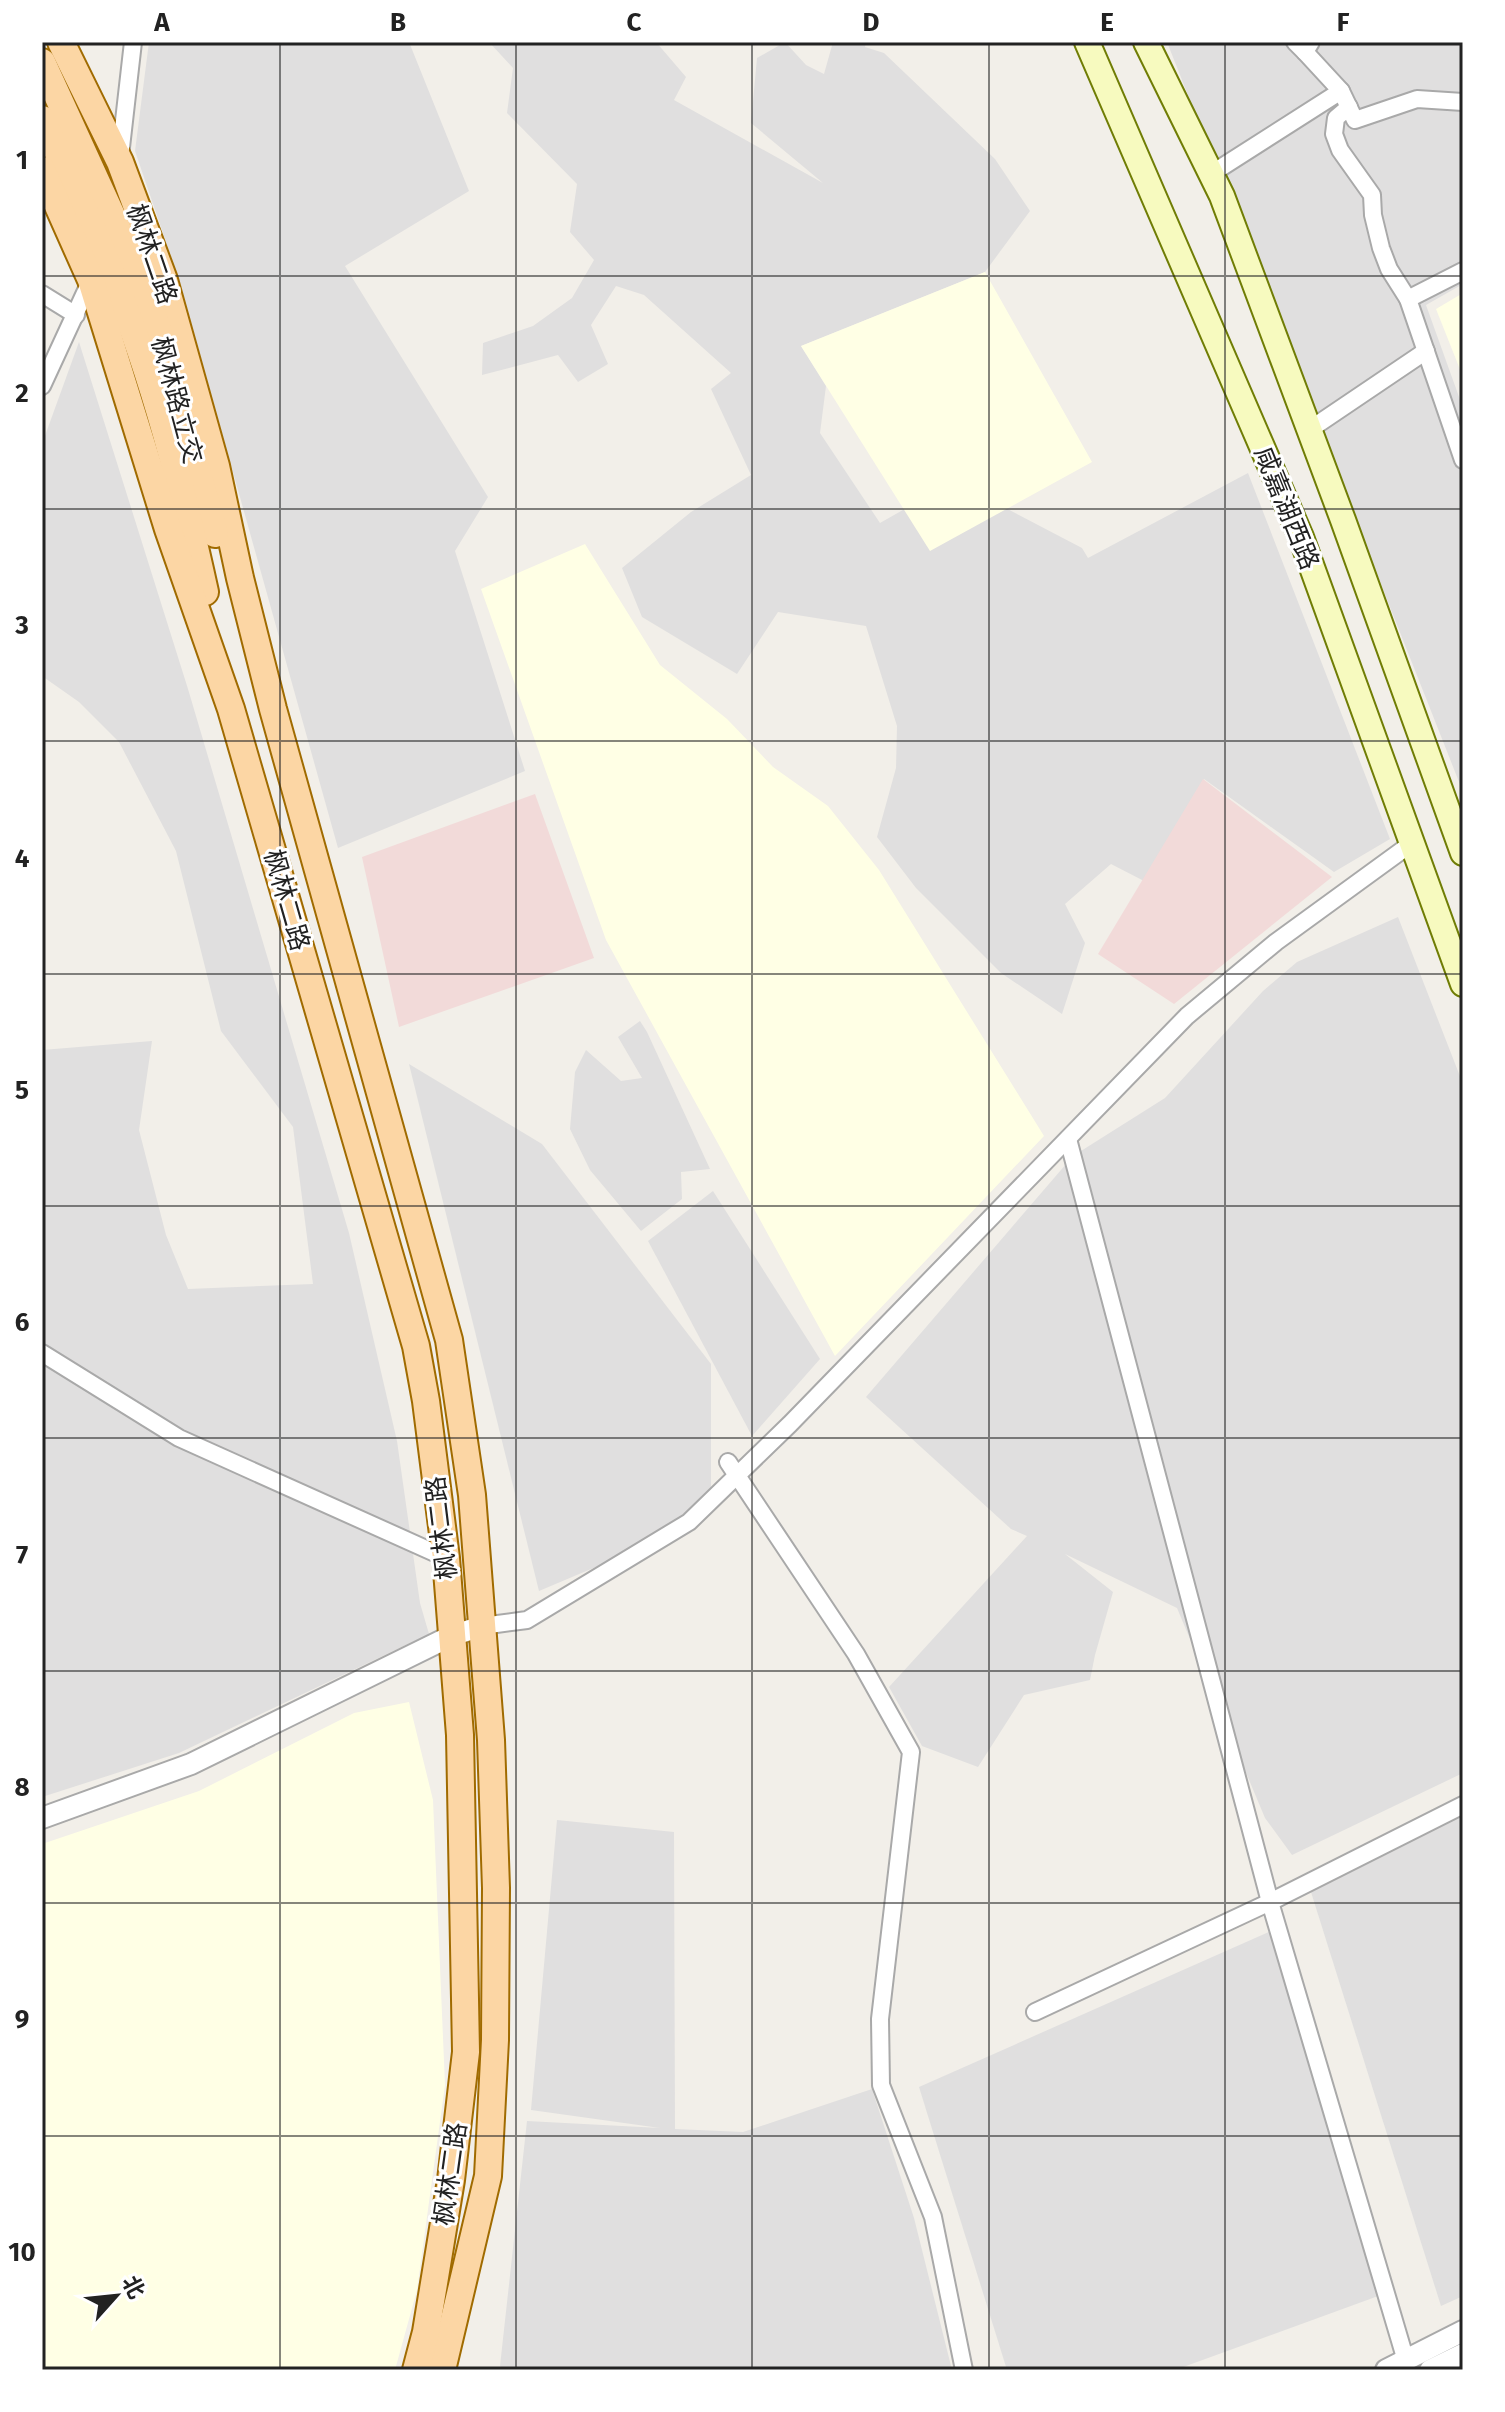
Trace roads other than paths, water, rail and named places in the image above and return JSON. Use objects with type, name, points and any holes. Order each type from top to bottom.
[{"type":"main road","name":"枫林二路","points":[[61,42],[120,162],[164,280],[216,466],[273,709],[449,1340],[472,1495],[491,1740],[496,1888],[495,2040],[488,2176],[436,2369]]},
{"type":"main road","name":"咸嘉湖西路","points":[[1087,42],[1301,537],[1463,984]]},
{"type":"main road","name":"咸嘉湖西路","points":[[1146,42],[1222,196],[1463,853]]},
{"type":"main road","name":"枫林路立交","points":[[42,62],[108,206],[157,326],[201,527]]},
{"type":"main road","name":"枫林路立交","points":[[42,119],[88,219],[134,333],[201,527]]},
{"type":"main road","name":"枫林二路","points":[[42,170],[91,280],[168,529],[231,709],[416,1346],[426,1401],[446,1558],[460,1735],[466,2052],[451,2180],[426,2332],[436,2369]]},
{"type":"main road","name":"枫林二路","points":[[201,527],[273,709]]},
{"type":"main road","name":"枫林二路","points":[[201,527],[231,709]]},
{"type":"street","points":[[120,162],[133,42]]},
{"type":"street","points":[[1304,45],[1341,91],[1355,120],[1417,99],[1463,102]]},
{"type":"street","points":[[1211,174],[1341,91]]},
{"type":"street","points":[[1349,107],[1336,118],[1334,134],[1340,150],[1372,195],[1381,248],[1389,269],[1408,299],[1463,460]]},
{"type":"street","points":[[1408,299],[1463,271]]},
{"type":"street","points":[[42,386],[91,280]]},
{"type":"street","points":[[42,294],[76,315]]},
{"type":"street","points":[[1309,430],[1426,351]]},
{"type":"street","points":[[42,1818],[191,1764],[451,1636],[482,1626],[527,1620],[689,1522],[732,1469],[790,1424],[1187,1016],[1276,942],[1412,843]]},
{"type":"street","points":[[1068,1139],[1270,1902],[1406,2361]]},
{"type":"street","points":[[42,1353],[179,1438],[446,1558]]},
{"type":"street","points":[[732,1469],[856,1654],[911,1752],[880,2019],[881,2085],[933,2217],[964,2370]]},
{"type":"street","points":[[1035,2012],[1270,1902],[1463,1805]]},
{"type":"street","points":[[1386,2370],[1463,2331]]},
{"type":"street","points":[[1430,2370],[1463,2354]]}]
